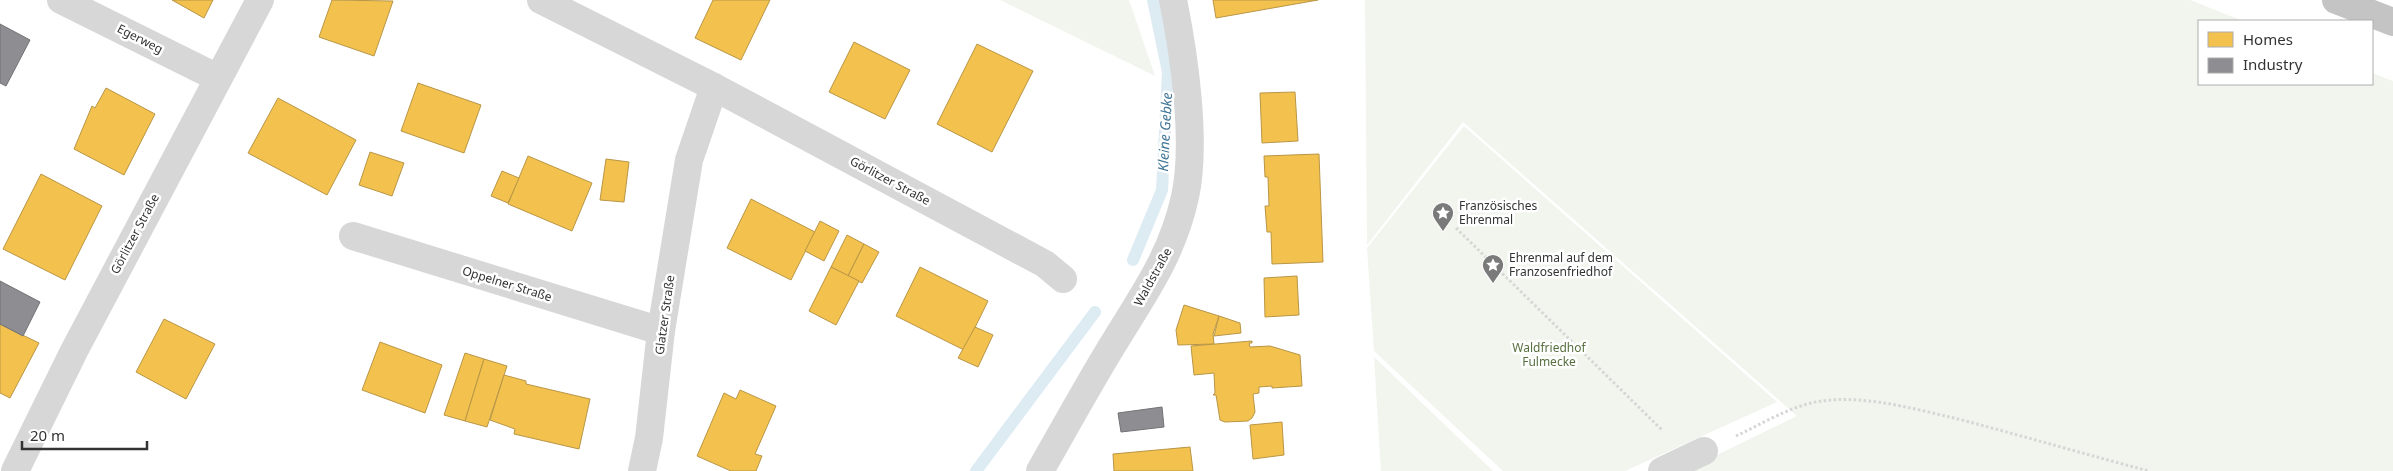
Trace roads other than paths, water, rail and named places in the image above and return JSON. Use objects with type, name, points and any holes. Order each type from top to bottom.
[{"type":"highway","points":[[2336,0],[2393,22]]},
{"type":"street","name":"Egerweg","points":[[61,0],[218,78]]},
{"type":"street","name":"Görlitzer Straße","points":[[14,471],[74,351],[260,0]]},
{"type":"street","name":"Görlitzer Straße","points":[[540,0],[714,87],[1045,264],[1063,279]]},
{"type":"street","name":"Waldstraße","points":[[1040,471],[1083,394],[1170,250],[1179,220],[1186,194],[1188,127],[1185,75],[1173,0]]},
{"type":"street","name":"Glatzer Straße","points":[[642,471],[649,438],[661,332],[689,160],[714,87]]},
{"type":"street","name":"Oppelner Straße","points":[[353,236],[661,332]]},
{"type":"street","points":[[1662,471],[1697,454]]},
{"type":"waterway","name":"Kleine Gebke","points":[[1133,260],[1162,190],[1168,72],[1153,0]]},
{"type":"waterway","name":"Kleine Gebke","points":[[976,471],[1095,312]]},
{"type":"place","name":"Französisches Ehrenmal","points":[[1443,232]]},
{"type":"place","name":"Ehrenmal auf dem Franzosenfriedhof","points":[[1493,284]]},
{"type":"park label","name":"Waldfriedhof Fulmecke","points":[[1549,355]]}]
